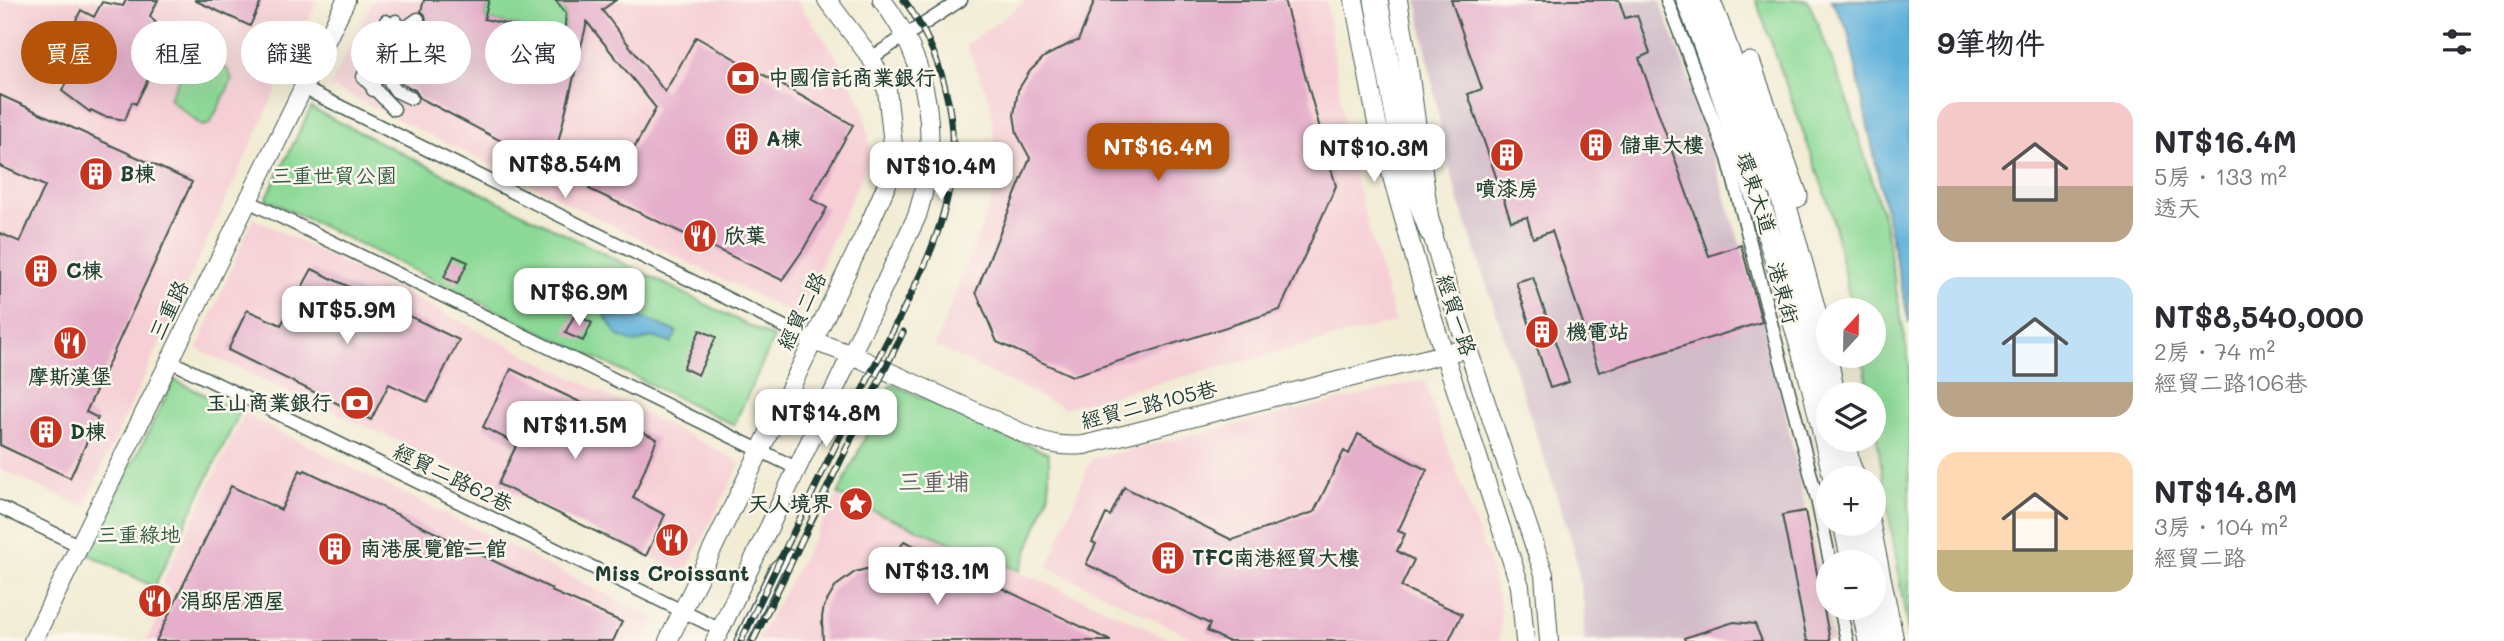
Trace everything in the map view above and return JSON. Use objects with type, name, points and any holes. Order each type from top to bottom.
[{"type":"highway","points":[[1377,0],[1406,165],[1431,231]]},
{"type":"highway","name":"環東大道","points":[[1688,0],[1713,63],[1821,382]]},
{"type":"highway","points":[[1707,0],[1721,32],[1769,169],[1781,192],[1800,258],[1822,382]]},
{"type":"highway","name":"環東大道","points":[[1725,0],[1796,195],[1823,298]]},
{"type":"highway","points":[[1871,536],[1892,641]]},
{"type":"highway","points":[[1866,620],[1870,641]]},
{"type":"street","name":"三重路","points":[[33,641],[346,0]]},
{"type":"street","name":"經貿二路","points":[[667,641],[887,184],[893,145],[887,90],[872,58],[827,0]]},
{"type":"street","points":[[718,635],[916,216],[926,188],[930,158],[926,89],[907,37],[882,0]]},
{"type":"street","points":[[872,58],[961,0]]},
{"type":"street","name":"經貿一路","points":[[1354,0],[1377,123],[1426,298],[1520,586],[1525,641]]},
{"type":"street","name":"經貿一路","points":[[1398,0],[1431,231],[1544,574],[1549,641]]},
{"type":"street","name":"港東街","points":[[1667,0],[1728,158],[1817,499],[1828,550]]},
{"type":"street","points":[[409,21],[418,19]]},
{"type":"street","points":[[374,84],[411,98]]},
{"type":"street","points":[[380,84],[380,88],[394,109]]},
{"type":"street","points":[[380,88],[381,84]]},
{"type":"street","points":[[303,88],[813,341]]},
{"type":"street","points":[[248,201],[796,468]]},
{"type":"street","name":"經貿二路105巷","points":[[813,341],[850,354],[1031,437],[1070,446],[1097,442],[1468,348]]},
{"type":"street","name":"經貿二路62巷","points":[[170,361],[682,611],[718,635]]},
{"type":"street","points":[[0,507],[80,546]]},
{"type":"street","points":[[741,641],[776,568],[789,556]]},
{"type":"street","points":[[1843,620],[1847,641]]},
{"type":"shaded area","points":[[0,0],[318,0],[308,21],[241,21],[241,84],[279,84],[84,507],[0,469]]},
{"type":"shaded area","points":[[373,0],[796,0],[836,55],[863,107],[872,154],[797,316],[330,86],[337,84],[337,72],[351,44],[351,84],[471,84],[471,21],[362,21]]},
{"type":"shaded area","points":[[1027,0],[1326,0],[1349,157],[1395,322],[1064,408],[935,346],[993,197],[996,159],[990,100],[966,45]]},
{"type":"shaded area","points":[[1417,0],[1659,0],[1690,81],[1772,348],[1816,559],[1816,620],[1829,620],[1833,641],[1584,641],[1584,605],[1573,545],[1456,192],[1441,130]]},
{"type":"shaded area","points":[[253,218],[741,462],[685,573],[197,349]]},
{"type":"shaded area","points":[[1424,380],[1489,562],[1501,611],[1500,641],[1199,641],[1048,567],[1091,459]]},
{"type":"shaded area","name":"南港展覽館二館","points":[[244,414],[656,619],[644,641],[147,641],[170,592],[162,583]]},
{"type":"shaded area","points":[[837,496],[1093,603],[1174,641],[757,641]]},
{"type":"green space","points":[[489,0],[555,0],[566,13],[565,21],[484,19]]},
{"type":"green space","points":[[1756,0],[1808,0],[1848,101],[1884,220],[1909,362],[1909,638],[1886,495],[1886,466],[1881,466],[1879,452],[1886,452],[1886,382],[1868,382],[1865,368],[1886,368],[1886,298],[1849,298],[1831,210]]},
{"type":"green space","points":[[227,69],[232,80],[210,124],[202,126],[169,99],[176,84],[227,84]]},
{"type":"green space","name":"三重世貿公園","points":[[311,108],[774,338],[734,425],[266,199]]},
{"type":"green space","name":"三重綠地","points":[[174,380],[240,412],[154,587],[88,554]]},
{"type":"green space","points":[[891,384],[1049,454],[1049,493],[1020,571],[856,504],[838,494]]},
{"type":"water","points":[[1831,0],[1909,0],[1909,323],[1848,30]]},
{"type":"water","points":[[634,309],[639,316],[677,332],[671,343],[652,337],[635,343],[617,335],[604,314],[620,316]]},
{"type":"building","points":[[126,0],[158,0],[150,16],[154,21],[131,21],[131,84],[146,84],[136,104],[132,102],[125,120],[103,116],[91,110],[90,112],[62,91],[65,84],[117,84],[117,21],[76,21],[81,10],[94,17],[102,2],[123,6]]},
{"type":"building","points":[[194,0],[262,0],[252,21],[241,22]]},
{"type":"building","points":[[424,0],[489,0],[484,19],[493,21],[485,21],[485,84],[572,84],[552,168],[420,98],[415,90],[402,84],[471,84],[471,21],[426,21],[421,11]]},
{"type":"building","points":[[555,0],[616,0],[602,10],[665,92],[696,37],[853,125],[811,199],[827,208],[782,280],[589,189],[611,143],[631,154],[656,108],[587,22],[581,47],[581,21],[565,21],[566,13]]},
{"type":"building","points":[[1095,0],[1284,0],[1336,186],[1280,310],[1072,376],[997,342],[976,292],[1030,158],[1017,134],[1014,115],[1018,90],[1030,71],[1044,57],[1078,41]]},
{"type":"building","name":"儲車大樓","points":[[1451,0],[1619,0],[1625,18],[1637,15],[1650,53],[1639,58],[1709,256],[1741,245],[1762,322],[1599,372],[1552,231],[1533,238],[1527,217],[1511,221],[1468,94],[1482,89]]},
{"type":"building","points":[[0,95],[192,182],[86,412],[98,418],[70,478],[0,445],[0,233],[20,242],[45,186],[0,166]]},
{"type":"building","points":[[454,256],[468,262],[457,284],[444,277]]},
{"type":"building","points":[[312,269],[459,340],[428,402],[389,384],[371,420],[228,350],[247,310],[281,325]]},
{"type":"building","name":"機電站","points":[[1533,277],[1569,382],[1550,388],[1516,282]]},
{"type":"building","points":[[575,314],[592,323],[583,341],[565,333]]},
{"type":"building","points":[[700,330],[716,337],[698,375],[683,368]]},
{"type":"building","points":[[511,369],[657,439],[633,498],[665,515],[646,556],[498,484],[517,444],[483,427]]},
{"type":"building","points":[[1358,434],[1427,470],[1398,531],[1405,534],[1397,551],[1414,560],[1401,587],[1462,614],[1449,641],[1227,641],[1207,631],[1210,624],[1086,564],[1096,544],[1092,542],[1106,514],[1110,516],[1124,487],[1232,540],[1314,512],[1344,451],[1349,454]]},
{"type":"building","name":"南港展覽館二館","points":[[300,470],[305,470],[552,589],[551,591],[622,622],[613,641],[156,641],[231,486],[281,510]]},
{"type":"building","points":[[1805,511],[1816,568],[1816,620],[1826,620],[1830,641],[1807,641],[1782,515]]},
{"type":"building","points":[[904,541],[1111,641],[823,641],[824,606],[836,586],[855,572],[866,569],[887,570]]},
{"type":"building","points":[[1734,622],[1755,624],[1762,641],[1685,641],[1684,638]]},
{"type":"railway","points":[[741,641],[919,277],[946,202],[953,153],[949,107],[944,84],[928,40],[904,0]]},
{"type":"railway","points":[[753,641],[903,332]]},
{"type":"place","name":"中國信託商業銀行","points":[[743,78]]},
{"type":"place","name":"A棟","points":[[742,139]]},
{"type":"place","name":"儲車大樓","points":[[1596,145]]},
{"type":"place","name":"噴漆房","points":[[1507,155]]},
{"type":"place","name":"B棟","points":[[96,174]]},
{"type":"place","name":"欣葉","points":[[700,236]]},
{"type":"place","name":"C棟","points":[[41,271]]},
{"type":"place","name":"機電站","points":[[1542,332]]},
{"type":"place","name":"摩斯漢堡","points":[[70,343]]},
{"type":"place","name":"玉山商業銀行","points":[[357,403]]},
{"type":"place","name":"D棟","points":[[46,432]]},
{"type":"place","name":"天人境界","points":[[856,504]]},
{"type":"place","name":"Miss Croissant","points":[[672,540]]},
{"type":"place","name":"南港展覽館二館","points":[[335,549]]},
{"type":"place","name":"TFC南港經貿大樓","points":[[1168,558]]},
{"type":"place","name":"涓邸居酒屋","points":[[155,601]]},
{"type":"district","name":"三重埔","points":[[934,482]]}]
